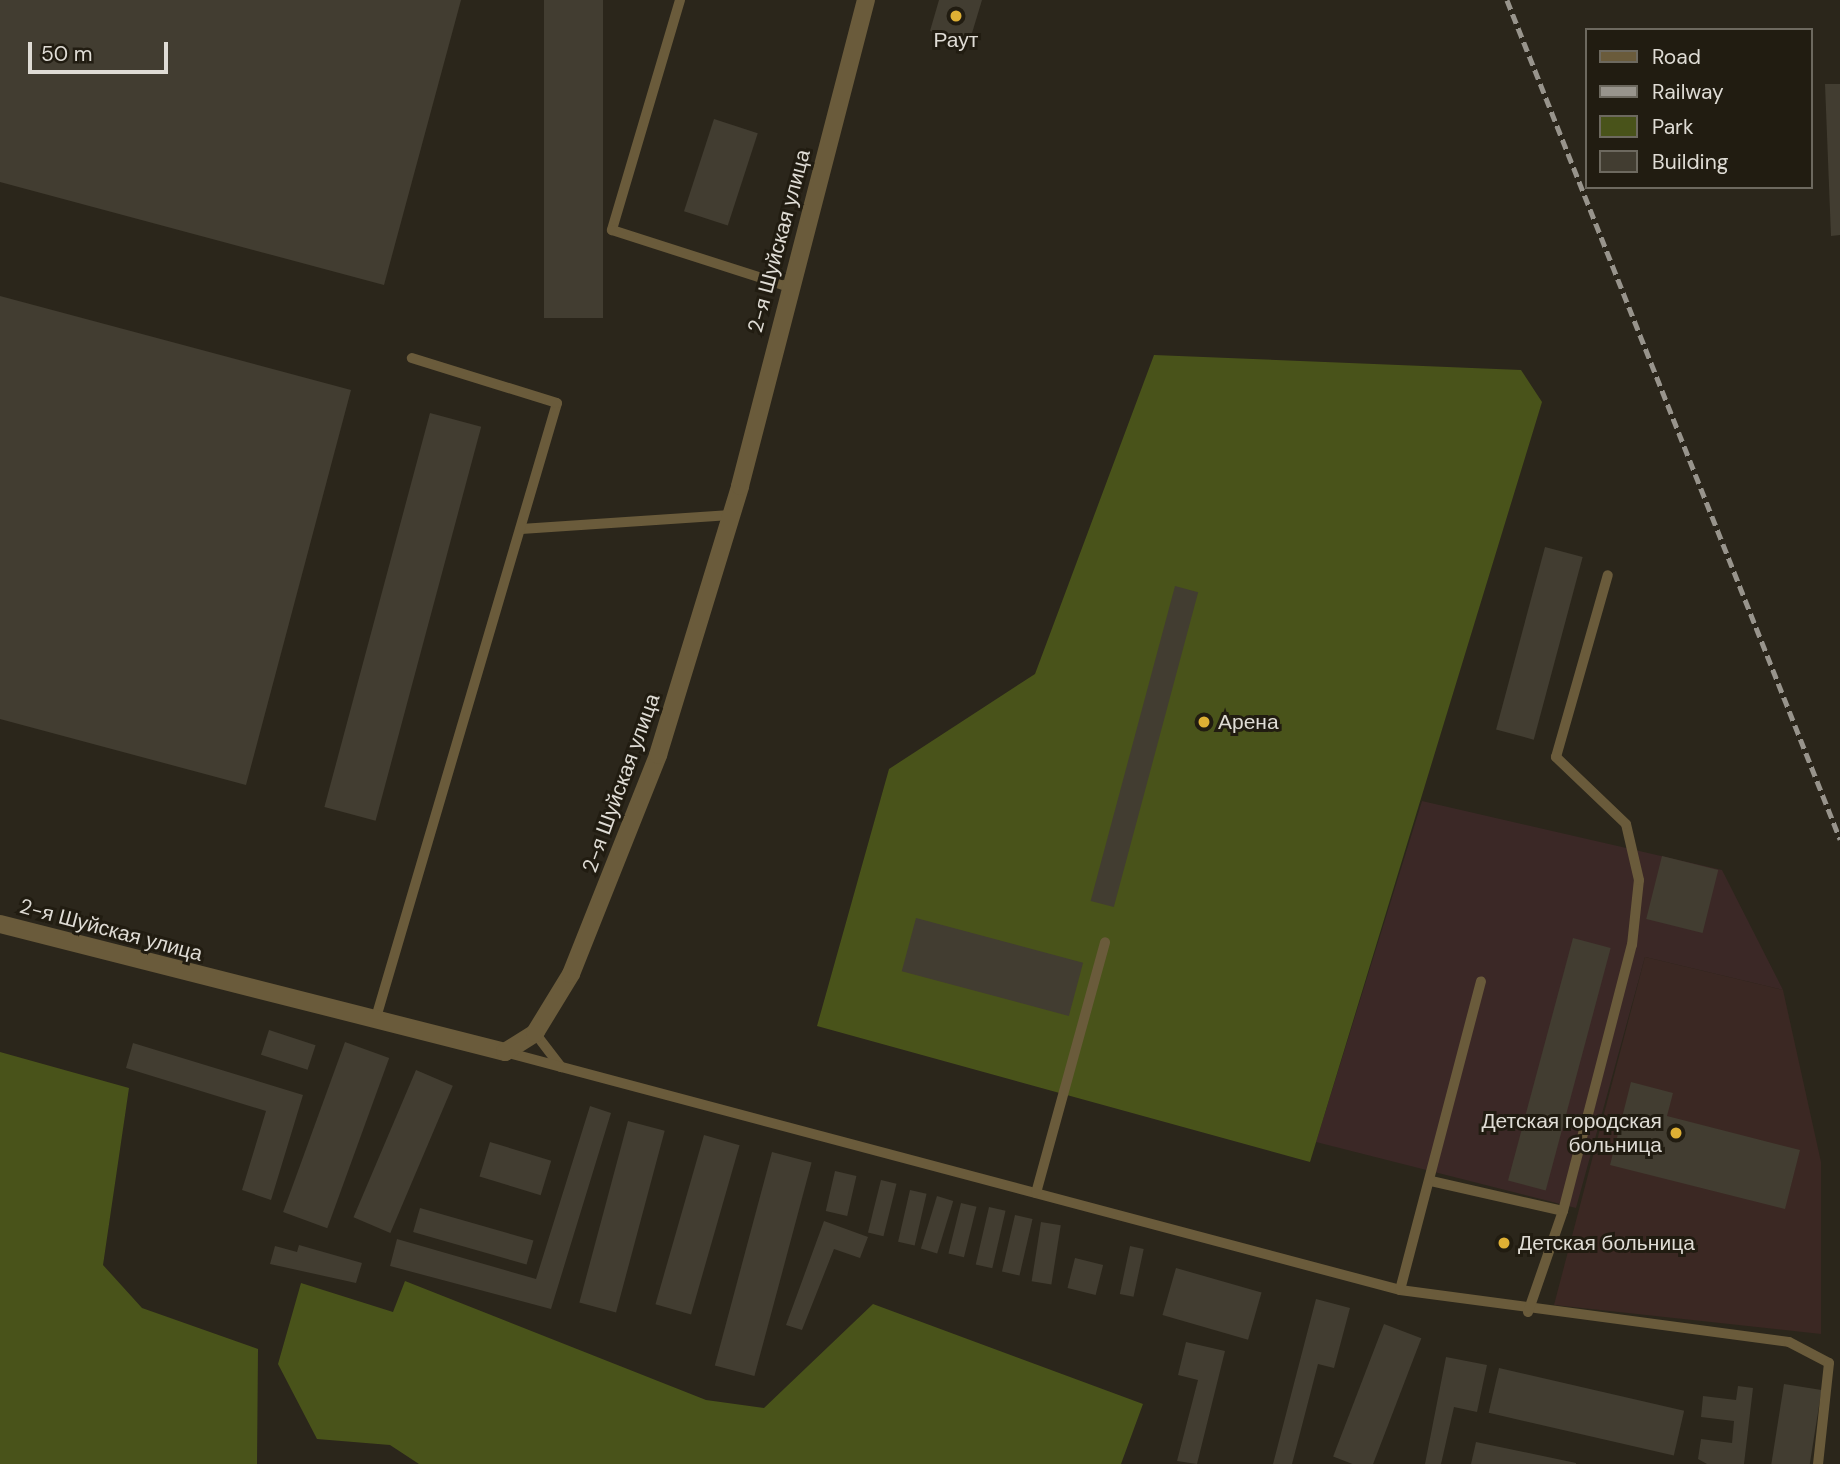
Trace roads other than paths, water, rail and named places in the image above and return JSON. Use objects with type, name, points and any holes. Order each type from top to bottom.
[{"type":"street","name":"2-я Шуйская улица","points":[[0,923],[375,1021],[505,1052],[535,1033],[571,974],[631,835],[731,515],[866,0]]},
{"type":"lane","points":[[680,0],[612,230],[790,287]]},
{"type":"lane","points":[[375,1021],[557,403],[412,358]]},
{"type":"lane","points":[[521,530],[731,515]]},
{"type":"lane","points":[[1528,1312],[1563,1211],[1632,945],[1639,880],[1626,824],[1556,757],[1608,575]]},
{"type":"lane","points":[[1037,1194],[1105,942]]},
{"type":"lane","points":[[1400,1290],[1431,1181],[1481,981]]},
{"type":"lane","points":[[535,1033],[561,1067]]},
{"type":"lane","points":[[505,1052],[1400,1290],[1528,1312],[1789,1342],[1829,1363],[1818,1464]]},
{"type":"lane","points":[[1431,1181],[1563,1211]]},
{"type":"railway","points":[[1507,0],[1840,839]]},
{"type":"place","name":"Раут","points":[[956,16]]},
{"type":"place","name":"Арена","points":[[1204,722]]},
{"type":"place","name":"Детская городская больница","points":[[1676,1133]]},
{"type":"place","name":"Детская больница","points":[[1504,1243]]}]
